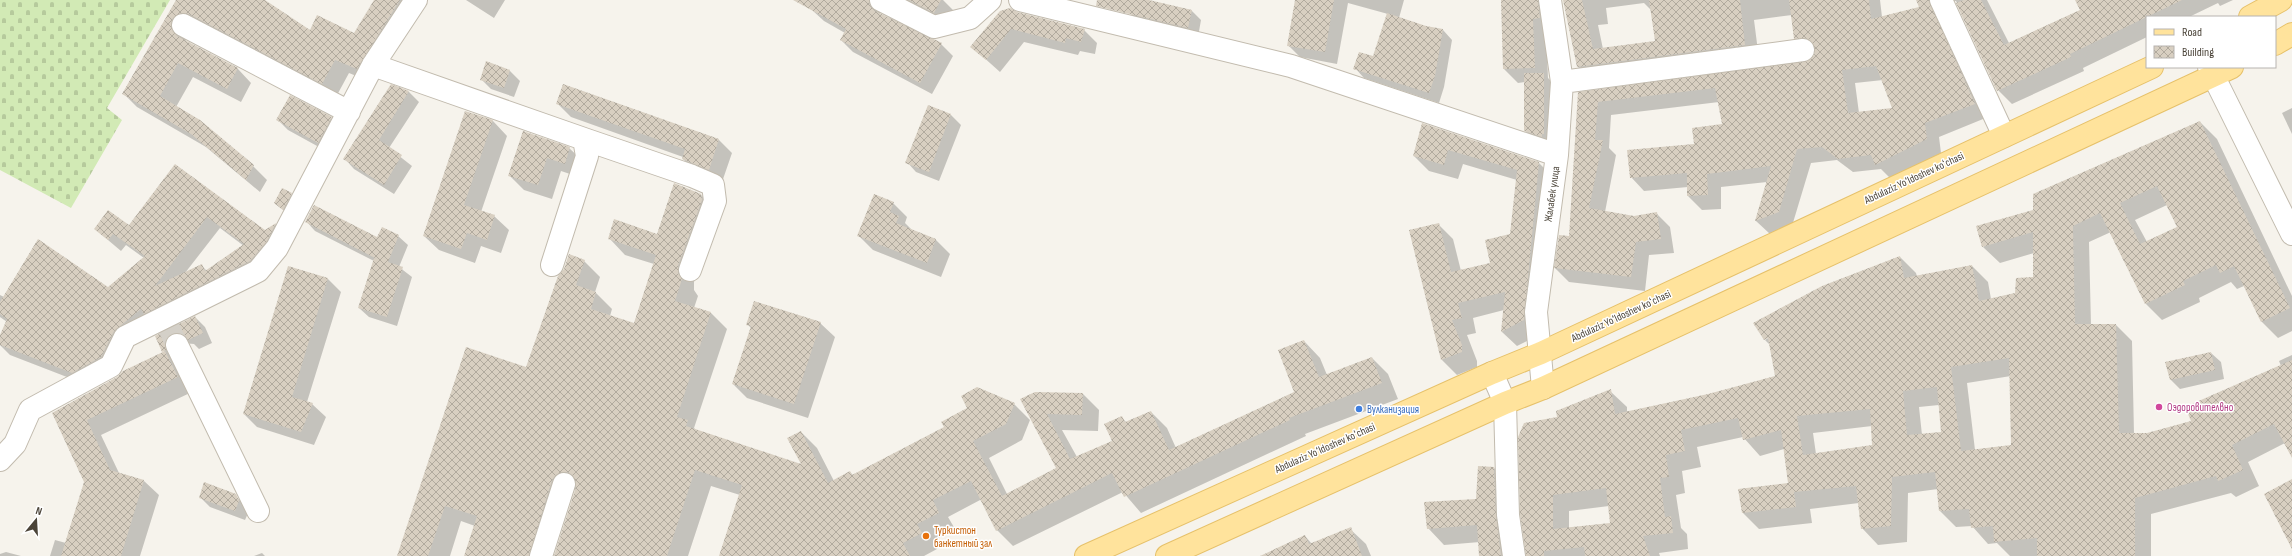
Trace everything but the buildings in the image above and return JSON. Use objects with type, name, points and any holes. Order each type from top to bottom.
[{"type":"main road","points":[[2252,16],[2281,0]]},
{"type":"main road","points":[[2276,43],[2292,34]]},
{"type":"main road","name":"Abdulaziz Yoʻldoshev koʻchasi","points":[[1086,556],[1492,372],[1541,353],[2150,68]]},
{"type":"main road","points":[[1167,556],[1505,403],[1543,388],[2219,70]]},
{"type":"street","points":[[0,460],[15,444],[30,410],[111,366],[125,337],[165,321],[258,271],[277,248],[373,65],[416,0]]},
{"type":"street","points":[[880,0],[934,27],[970,18],[990,0]]},
{"type":"street","points":[[1020,0],[1291,66],[1557,155]]},
{"type":"street","name":"Жалабек улица","points":[[1543,388],[1541,353],[1536,312],[1557,155],[1562,82],[1550,0]]},
{"type":"street","points":[[1941,0],[2004,136]]},
{"type":"street","points":[[183,25],[349,112]]},
{"type":"street","points":[[1562,82],[1803,50]]},
{"type":"street","points":[[373,65],[692,176],[713,185],[715,201],[690,270]]},
{"type":"street","points":[[2219,70],[2292,234]]},
{"type":"street","points":[[552,265],[587,156],[584,139]]},
{"type":"street","points":[[177,345],[258,511]]},
{"type":"street","points":[[1492,372],[1505,403],[1508,515],[1514,556]]},
{"type":"street","points":[[541,556],[564,484]]},
{"type":"green space","points":[[0,0],[170,0],[107,108],[122,120],[71,208],[0,170]]},
{"type":"tunnel","points":[[168,326],[177,345]]},
{"type":"place","name":"Оэдоровителвно","points":[[2159,407]]},
{"type":"place","name":"Вулканизация","points":[[1359,409]]},
{"type":"place","name":"Туркистон банкетный зал","points":[[926,536]]}]
